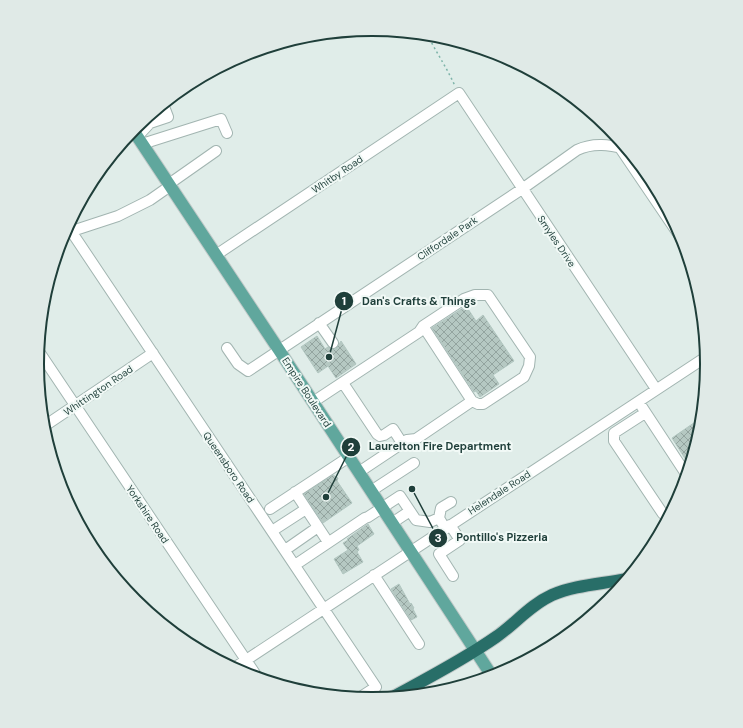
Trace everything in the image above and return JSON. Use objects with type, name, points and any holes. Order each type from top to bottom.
[{"type":"highway","points":[[406,690],[450,666],[499,635],[532,607],[551,596],[578,588],[617,581]]},
{"type":"main road","name":"Empire Boulevard","points":[[137,137],[279,350],[488,670]]},
{"type":"street","name":"Smyles Drive","points":[[459,93],[656,389]]},
{"type":"street","name":"Whitby Road","points":[[216,255],[459,93]]},
{"type":"street","points":[[153,119],[168,117],[165,109]]},
{"type":"street","points":[[137,137],[221,119],[228,133]]},
{"type":"street","name":"Cliffordale Park","points":[[226,348],[238,364],[248,371],[584,147],[596,144],[617,147]]},
{"type":"street","points":[[71,232],[118,216],[136,208],[216,151]]},
{"type":"street","name":"Queensboro Road","points":[[69,236],[153,353],[376,687],[369,692]]},
{"type":"street","points":[[313,402],[419,332],[423,326],[464,299],[476,295],[488,295],[530,357],[529,366],[524,377],[483,404],[478,404],[472,401],[423,326]]},
{"type":"street","points":[[319,323],[332,344]]},
{"type":"street","name":"Whittington Road","points":[[49,423],[153,353]]},
{"type":"street","name":"Yorkshire Road","points":[[44,359],[252,670]]},
{"type":"street","name":"Helendale Road","points":[[240,664],[638,400],[700,361]]},
{"type":"street","points":[[343,383],[377,434],[380,436],[384,435],[393,429],[402,443]]},
{"type":"street","points":[[638,400],[682,468]]},
{"type":"street","points":[[359,472],[407,440],[416,439],[472,401]]},
{"type":"street","points":[[645,413],[614,433],[614,441],[663,514]]},
{"type":"street","points":[[270,509],[349,457]]},
{"type":"street","points":[[371,491],[414,463]]},
{"type":"street","points":[[294,492],[328,542]]},
{"type":"street","points":[[295,565],[400,496],[416,520],[430,522],[438,518],[441,508],[450,502]]},
{"type":"street","points":[[272,531],[306,509]]},
{"type":"street","points":[[392,523],[410,511]]},
{"type":"street","points":[[438,518],[460,540],[439,554],[453,576]]},
{"type":"street","points":[[285,550],[318,527]]},
{"type":"street","points":[[374,575],[419,644]]},
{"type":"path","points":[[431,41],[459,93]]},
{"type":"building","points":[[466,306],[476,321],[483,315],[514,361],[493,375],[499,384],[480,397],[476,391],[474,392],[432,328]]},
{"type":"building","points":[[317,336],[325,349],[328,347],[331,349],[336,349],[341,341],[356,364],[336,378],[328,366],[318,373],[301,347]]},
{"type":"building","points":[[694,423],[685,459],[672,438]]},
{"type":"building","points":[[333,475],[338,478],[337,481],[352,503],[323,523],[304,494]]},
{"type":"building","points":[[368,524],[374,534],[357,546],[359,550],[357,552],[363,562],[343,574],[334,559],[348,550],[343,543]]},
{"type":"building","points":[[399,584],[410,604],[411,603],[414,608],[413,609],[417,617],[411,620],[391,589]]},
{"type":"place","name":"Dan's Crafts & Things","points":[[329,357]]},
{"type":"place","name":"Pontillo's Pizzeria","points":[[412,489]]},
{"type":"place","name":"Laurelton Fire Department","points":[[326,497]]}]
